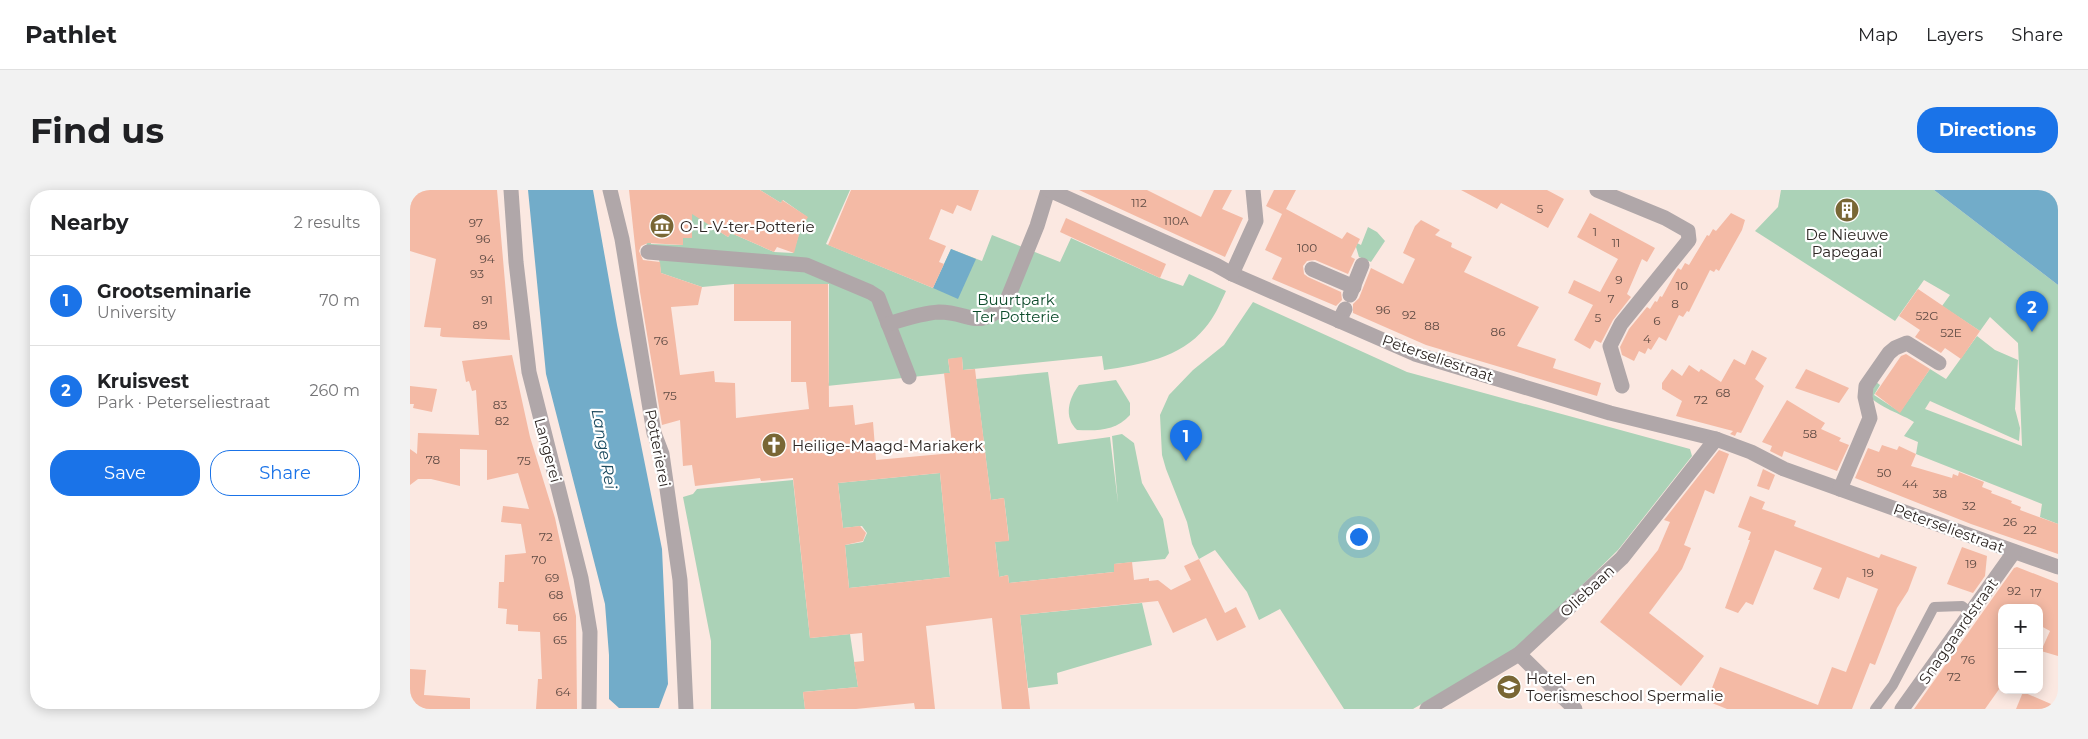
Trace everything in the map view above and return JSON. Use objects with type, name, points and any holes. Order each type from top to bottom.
[{"type":"street","name":"Langerei","points":[[511,190],[516,262],[529,372],[581,578],[590,632],[589,709]]},
{"type":"street","name":"Potterierei","points":[[610,190],[622,239],[654,433],[662,454],[680,580],[686,709]]},
{"type":"street","name":"Peterseliestraat","points":[[1049,190],[1216,264],[1232,274],[1347,304],[1414,354],[1610,413],[1716,439],[1751,452],[1784,469],[2058,568]]},
{"type":"street","points":[[888,324],[939,312],[977,320],[995,313],[1005,304],[1037,226],[1049,190]]},
{"type":"street","points":[[1232,274],[1256,221],[1253,190]]},
{"type":"street","points":[[1597,190],[1665,218],[1690,234],[1689,240],[1621,324],[1610,346],[1622,386]]},
{"type":"street","points":[[648,252],[806,265],[870,292],[878,297],[909,377]]},
{"type":"street","points":[[1312,269],[1347,304],[1362,265]]},
{"type":"street","points":[[1840,489],[1870,418],[1864,398],[1866,386],[1889,353],[1898,345],[1907,343],[1939,363]]},
{"type":"street","name":"Oliebaan","points":[[1427,709],[1519,654],[1622,558],[1716,439]]},
{"type":"street","name":"Snaggaardstraat","points":[[1902,709],[2014,552]]},
{"type":"street","points":[[1519,654],[1575,709]]},
{"type":"lane","points":[[1875,709],[1893,685],[1934,607],[1962,606],[1971,613]]},
{"type":"green space","name":"Buurtpark Ter Potterie","points":[[760,190],[850,190],[826,244],[933,288],[951,249],[982,261],[992,235],[1060,262],[1071,238],[1160,278],[1183,286],[1189,274],[1226,291],[1217,311],[1205,328],[1184,347],[1159,358],[1131,366],[1104,370],[1102,356],[963,370],[962,358],[948,359],[950,373],[827,386],[829,382],[829,284],[734,284],[702,287],[661,273],[659,259],[648,257],[646,239],[651,239],[651,244],[683,245],[683,238],[691,238],[692,213],[728,237],[731,233],[774,252],[793,253],[807,217],[783,200],[781,203]]},
{"type":"green space","points":[[1781,190],[1934,190],[2058,285],[2058,524],[2040,517],[2042,504],[1916,454],[1918,442],[1904,436],[1914,422],[1878,403],[1870,396],[1875,381],[1880,385],[1874,395],[1900,412],[1930,369],[1946,379],[1977,336],[1995,350],[2018,360],[2015,409],[2020,428],[2019,441],[1930,401],[1925,409],[2022,446],[2018,343],[1990,317],[1980,331],[1942,306],[1950,295],[1924,280],[1895,321],[1755,231],[1778,207]]},
{"type":"green space","points":[[1368,227],[1377,232],[1385,241],[1371,262],[1359,257],[1356,247],[1357,243],[1361,245]]},
{"type":"green space","points":[[1253,302],[1407,372],[1690,449],[1692,456],[1618,550],[1519,647],[1413,709],[1344,709],[1280,609],[1259,620],[1247,592],[1215,550],[1199,559],[1192,544],[1187,522],[1162,455],[1160,415],[1169,395],[1193,370],[1224,345]]},
{"type":"green space","points":[[1048,372],[1058,444],[1110,437],[1118,503],[1112,436],[1122,434],[1134,443],[1142,483],[1163,519],[1169,553],[1165,559],[1114,564],[1114,572],[1009,583],[1008,575],[999,577],[995,542],[1009,540],[1004,498],[991,500],[976,379]]},
{"type":"green space","points":[[1116,380],[1130,403],[1130,415],[1119,424],[1106,429],[1077,430],[1070,419],[1069,408],[1072,396],[1079,385]]},
{"type":"green space","points":[[940,473],[950,577],[849,588],[845,545],[863,542],[867,533],[862,526],[843,528],[838,483]]},
{"type":"green space","points":[[793,480],[810,638],[850,634],[858,687],[803,692],[805,709],[711,709],[711,641],[683,497],[693,494],[697,489]]},
{"type":"green space","points":[[1142,603],[1152,645],[1057,673],[1058,684],[1028,688],[1020,615]]},
{"type":"water","name":"Lange Rei","points":[[528,190],[593,190],[617,325],[662,549],[668,684],[659,708],[619,708],[609,699],[609,655],[605,604],[546,374]]},
{"type":"water","points":[[1934,190],[2058,190],[2058,285]]},
{"type":"water","points":[[951,249],[976,259],[958,299],[933,288]]},
{"type":"building","points":[[410,190],[497,190],[510,340],[443,337],[440,336],[441,328],[424,327],[436,259],[410,251]]},
{"type":"building","points":[[629,190],[760,190],[781,203],[782,200],[808,217],[800,231],[794,253],[777,247],[774,252],[731,233],[728,237],[692,214],[692,238],[683,238],[683,245],[648,243],[641,246],[639,251],[643,260],[660,262],[661,273],[702,287],[698,305],[671,307],[680,375],[714,371],[715,382],[735,383],[736,418],[809,409],[806,382],[791,382],[791,321],[734,321],[734,284],[828,284],[829,407],[853,405],[855,425],[873,422],[876,460],[953,453],[944,373],[950,373],[948,359],[962,357],[963,370],[975,369],[991,500],[1004,498],[1009,541],[995,542],[999,577],[1008,575],[1009,583],[1114,572],[1114,564],[1132,562],[1134,580],[1149,578],[1149,581],[1158,580],[1171,590],[1191,580],[1184,566],[1199,559],[1225,613],[1236,607],[1246,627],[1217,641],[1206,618],[1173,633],[1158,601],[1020,615],[1030,709],[1002,709],[992,618],[926,626],[935,709],[915,709],[914,703],[856,709],[805,709],[803,692],[858,687],[854,662],[864,661],[862,633],[810,638],[793,478],[761,481],[760,478],[695,486],[692,465],[683,466],[680,420],[662,425],[640,292]],"holes":[[[940,473],[950,577],[849,588],[845,545],[863,541],[866,533],[860,526],[843,528],[838,483]]]},
{"type":"building","points":[[851,190],[979,190],[971,211],[957,205],[953,214],[941,209],[929,239],[946,246],[939,262],[944,264],[933,288],[828,245]]},
{"type":"building","points":[[1079,190],[1147,190],[1201,217],[1214,190],[1232,190],[1222,209],[1243,218],[1225,257]]},
{"type":"building","points":[[1274,190],[1296,190],[1286,209],[1342,239],[1347,232],[1360,239],[1351,257],[1355,259],[1348,274],[1315,260],[1307,261],[1303,266],[1304,274],[1308,277],[1341,292],[1342,300],[1336,306],[1272,279],[1282,258],[1265,250],[1282,214],[1266,206]]},
{"type":"building","points":[[1461,190],[1547,190],[1564,199],[1548,228],[1501,203],[1497,209]]},
{"type":"building","name":"De Nieuwe Papegaai","points":[[1843,201],[1851,201],[1856,206],[1854,217],[1843,219],[1838,214],[1838,206]]},
{"type":"building","points":[[1590,213],[1655,248],[1647,262],[1642,259],[1627,294],[1631,297],[1613,320],[1601,343],[1595,340],[1590,349],[1574,340],[1593,305],[1568,293],[1574,280],[1600,292],[1618,259],[1577,237]]},
{"type":"building","points":[[1731,213],[1745,220],[1742,230],[1719,271],[1716,269],[1714,272],[1710,270],[1689,312],[1687,311],[1683,317],[1679,315],[1666,341],[1659,337],[1651,350],[1648,348],[1645,354],[1639,351],[1634,361],[1622,355],[1620,347],[1629,329],[1647,307],[1650,309],[1660,296],[1662,297],[1678,268],[1681,270],[1685,263],[1689,265],[1707,235],[1709,236],[1713,229],[1716,231]]},
{"type":"building","points":[[1066,218],[1166,264],[1160,278],[1060,232]]},
{"type":"building","points":[[1421,220],[1440,230],[1435,235],[1452,243],[1451,247],[1472,257],[1464,272],[1539,307],[1517,346],[1556,359],[1553,368],[1601,383],[1597,396],[1426,345],[1353,313],[1353,304],[1359,298],[1371,268],[1403,284],[1415,259],[1403,253],[1415,226]]},
{"type":"building","points":[[1918,289],[1980,331],[1961,359],[1945,348],[1941,353],[1915,337],[1920,330],[1899,316]]},
{"type":"building","points":[[1752,350],[1767,358],[1755,379],[1764,386],[1741,433],[1737,432],[1735,436],[1730,434],[1733,431],[1676,416],[1682,401],[1662,389],[1662,383],[1672,369],[1682,376],[1689,365],[1699,372],[1701,369],[1721,382],[1734,359],[1745,365]]},
{"type":"building","points":[[1906,354],[1930,369],[1900,413],[1875,394],[1901,356]]},
{"type":"building","points":[[512,355],[530,437],[555,518],[576,616],[577,709],[536,709],[538,679],[542,679],[540,632],[518,631],[518,625],[506,624],[507,609],[498,608],[499,582],[504,582],[505,555],[526,553],[521,524],[501,522],[503,506],[529,509],[518,473],[487,480],[487,450],[460,449],[460,486],[431,479],[418,479],[410,485],[410,449],[417,454],[418,433],[479,435],[476,390],[472,391],[469,381],[466,382],[462,361]]},
{"type":"building","points":[[1806,369],[1849,388],[1839,403],[1795,388]]},
{"type":"building","points":[[410,386],[437,389],[432,412],[413,408],[414,404],[410,404]]},
{"type":"building","points":[[1787,400],[1825,423],[1821,429],[1841,438],[1839,441],[1849,445],[1837,471],[1784,451],[1782,457],[1770,451],[1772,446],[1762,442]]},
{"type":"building","points":[[1882,445],[1897,450],[1899,446],[1916,454],[1911,466],[1952,478],[1953,474],[1958,476],[1959,472],[1984,482],[1982,487],[1992,491],[1991,493],[2012,501],[2011,503],[2021,507],[2020,510],[2058,524],[2058,554],[1971,524],[1855,478],[1868,448],[1879,452]]},
{"type":"building","points":[[1719,450],[1729,454],[1714,494],[1705,490],[1684,545],[1691,548],[1682,569],[1649,613],[1704,656],[1681,686],[1600,622],[1658,550],[1670,522],[1664,520]]},
{"type":"building","points":[[1763,469],[1775,475],[1769,490],[1757,486]]},
{"type":"building","points":[[1750,496],[1765,502],[1762,509],[1796,521],[1794,526],[1879,558],[1881,554],[1917,567],[1908,591],[1897,608],[1875,665],[1870,663],[1852,709],[1727,709],[1707,701],[1720,667],[1818,705],[1832,667],[1846,672],[1878,589],[1847,577],[1839,599],[1813,589],[1822,568],[1775,550],[1753,605],[1746,602],[1738,613],[1725,608],[1750,540],[1748,540],[1751,532],[1738,527]]},
{"type":"building","points":[[1962,547],[1987,556],[1985,576],[1973,593],[1947,584]]},
{"type":"building","points":[[2017,567],[2058,583],[2058,656],[2043,652],[2043,647],[2050,631],[2043,627],[2043,604],[1998,604],[1998,691],[1985,709],[1914,709],[2014,568]]},
{"type":"building","points":[[410,669],[426,670],[424,695],[470,698],[470,709],[410,709]]},
{"type":"building","points":[[2022,694],[2028,694],[2058,707],[2058,709],[2016,709]]},
{"type":"place","name":"De Nieuwe Papegaai","points":[[1847,210]]},
{"type":"place","name":"O-L-V-ter-Potterie","points":[[662,226]]},
{"type":"place","name":"Kruisvest","points":[[2032,332]]},
{"type":"place","name":"Heilige-Maagd-Mariakerk","points":[[774,445]]},
{"type":"place","name":"Grootseminarie","points":[[1186,461]]},
{"type":"place","name":"Hotel- en Toerismeschool Spermalie","points":[[1509,687]]}]
